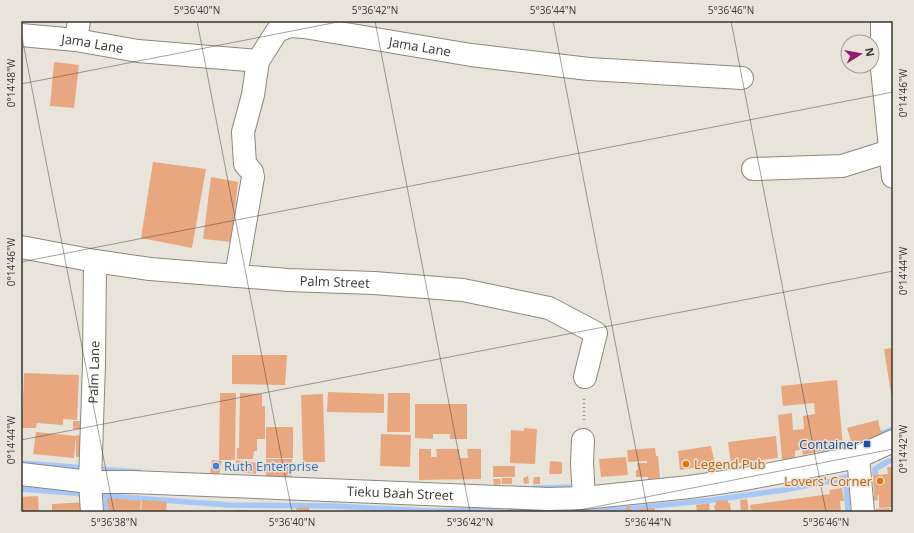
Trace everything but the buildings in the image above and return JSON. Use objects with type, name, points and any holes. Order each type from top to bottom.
[{"type":"street","points":[[882,21],[882,69],[893,177]]},
{"type":"street","name":"Jama Lane","points":[[21,34],[77,30],[138,51],[258,61],[277,31],[290,26],[312,28],[471,55],[589,69],[742,78]]},
{"type":"street","points":[[236,276],[253,177],[252,172],[245,164],[243,132],[254,95],[258,61]]},
{"type":"street","points":[[753,169],[842,166],[890,151]]},
{"type":"street","name":"Palm Street","points":[[21,247],[95,261],[150,269],[288,280],[374,283],[463,290],[549,308],[596,333],[585,377]]},
{"type":"street","name":"Palm Lane","points":[[92,512],[90,482],[94,364],[95,261]]},
{"type":"street","points":[[583,440],[582,463],[584,498]]},
{"type":"street","name":"Tieku Baah Street","points":[[21,474],[90,482],[132,482],[548,499],[584,498],[689,487],[745,479],[858,457],[893,441]]},
{"type":"street","points":[[858,457],[863,512]]},
{"type":"path","points":[[583,440],[585,377]]},
{"type":"waterway","points":[[875,436],[893,429]]},
{"type":"waterway","points":[[823,453],[859,442]]},
{"type":"waterway","points":[[875,474],[875,469],[893,460]]},
{"type":"waterway","points":[[21,463],[86,468]]},
{"type":"waterway","points":[[711,473],[760,465]]},
{"type":"waterway","points":[[95,469],[140,472]]},
{"type":"waterway","points":[[94,495],[229,505],[331,506],[431,511],[625,509],[712,500],[784,490],[846,477],[848,512]]},
{"type":"waterway","points":[[534,488],[579,487]]},
{"type":"waterway","points":[[21,489],[86,494]]},
{"type":"waterway","points":[[106,496],[106,512]]},
{"type":"place","name":"Container","points":[[867,444]]},
{"type":"place","name":"Legend Pub","points":[[686,464]]},
{"type":"place","name":"Ruth Enterprise","points":[[216,466]]},
{"type":"place","name":"Lovers' Corner","points":[[880,481]]}]
